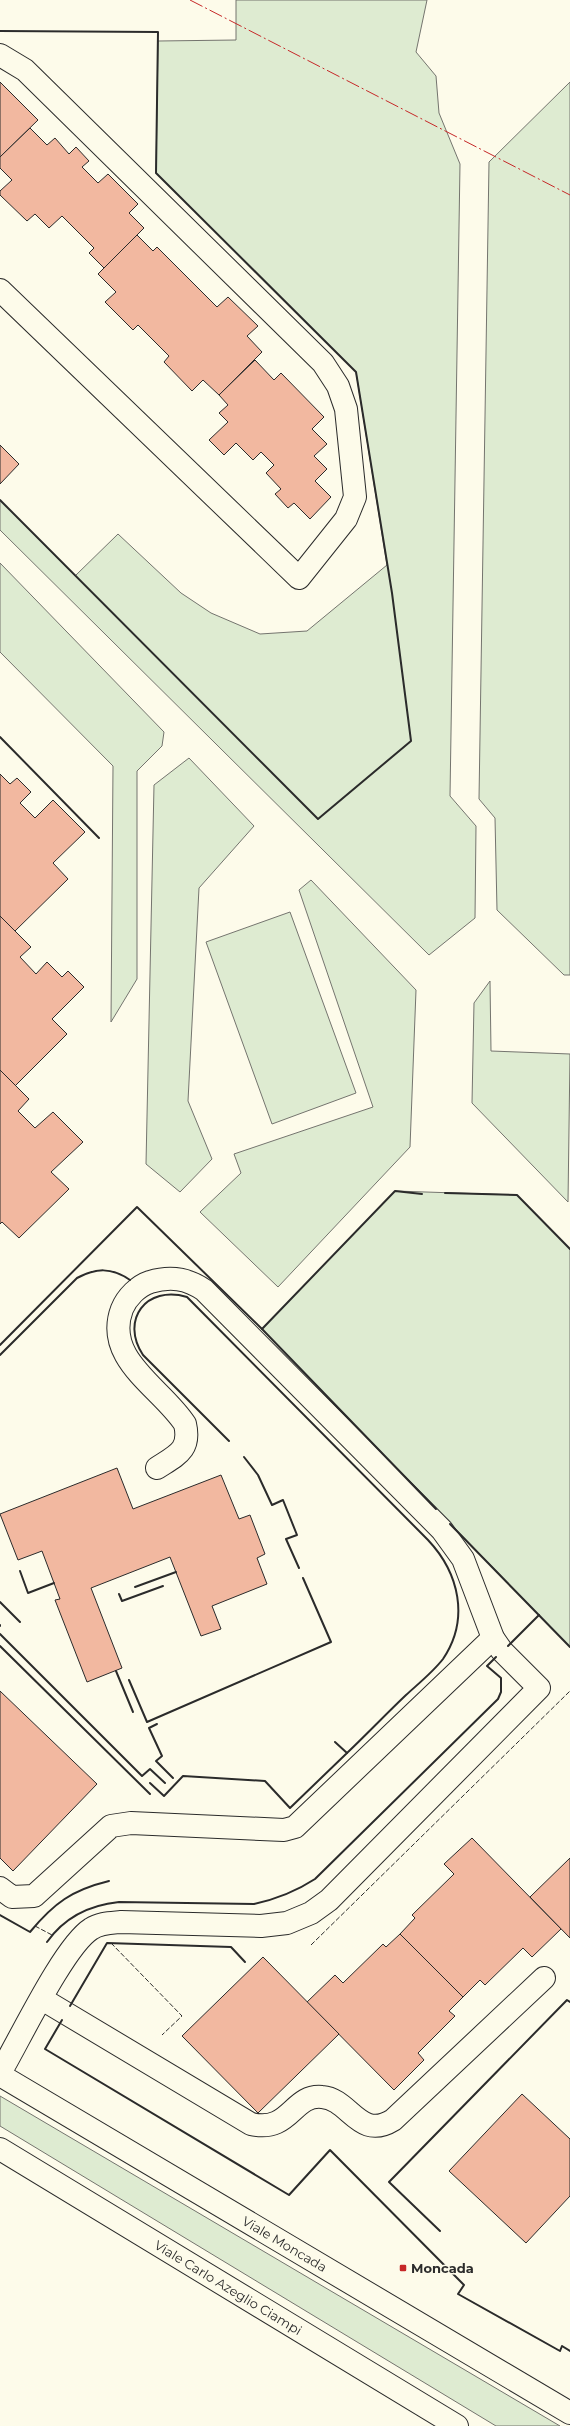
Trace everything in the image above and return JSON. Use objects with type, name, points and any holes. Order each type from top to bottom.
[{"type":"main road","points":[[0,55],[25,70],[323,363],[338,386],[346,409],[355,497],[346,519],[299,578],[0,290]]},
{"type":"main road","points":[[0,2074],[70,1951],[92,1928],[105,1923],[261,1926],[287,1923],[311,1913],[329,1900],[539,1688],[502,1651],[493,1638],[465,1564],[442,1530],[204,1290],[192,1282],[176,1278],[144,1284],[133,1293],[123,1306],[118,1320],[117,1332],[120,1345],[127,1358],[185,1424],[187,1434],[186,1445],[179,1453],[157,1468]]},
{"type":"main road","points":[[0,1888],[12,1897],[34,1896],[110,1826],[131,1823],[284,1830],[295,1827],[493,1638]]},
{"type":"main road","points":[[42,1999],[251,2124],[270,2126],[280,2122],[304,2101],[313,2097],[323,2097],[332,2099],[363,2122],[378,2126],[393,2120],[544,1978]]},
{"type":"main road","name":"Viale Moncada","points":[[0,2074],[570,2413]]},
{"type":"main road","name":"Viale Carlo Azeglio Ciampi","points":[[0,2149],[457,2426]]},
{"type":"green space","points":[[236,0],[427,0],[416,52],[436,76],[439,113],[460,164],[450,796],[476,826],[475,918],[429,955],[0,530],[0,500],[75,576],[118,534],[181,593],[211,613],[260,634],[307,631],[387,565],[356,372],[156,173],[158,41],[236,40]]},
{"type":"green space","points":[[570,82],[570,975],[564,975],[497,910],[495,818],[479,799],[489,162]]},
{"type":"green space","points":[[0,563],[164,732],[162,746],[137,771],[137,979],[111,1022],[113,766],[0,652]]},
{"type":"green space","points":[[189,758],[254,826],[199,888],[188,1101],[212,1159],[180,1192],[146,1164],[154,785]]},
{"type":"green space","points":[[311,880],[416,990],[410,1147],[278,1287],[200,1212],[241,1173],[234,1154],[373,1107],[299,890]]},
{"type":"green space","points":[[290,912],[356,1093],[272,1124],[206,942]]},
{"type":"green space","points":[[490,981],[491,1051],[570,1054],[568,1202],[472,1103],[474,1003]]},
{"type":"green space","points":[[395,1191],[517,1195],[570,1249],[570,1647],[262,1329]]},
{"type":"green space","points":[[0,2096],[560,2426],[496,2426],[0,2126]]},
{"type":"building","points":[[0,82],[38,120],[0,157]]},
{"type":"building","points":[[30,128],[47,145],[55,138],[69,154],[76,147],[89,161],[82,167],[98,183],[108,174],[138,204],[129,213],[144,228],[104,268],[89,253],[94,248],[62,216],[49,228],[35,214],[27,221],[0,195],[0,191],[12,180],[0,168],[0,157]]},
{"type":"building","points":[[137,235],[153,251],[157,247],[217,307],[228,297],[258,326],[247,336],[262,352],[219,395],[203,380],[192,391],[164,362],[169,356],[138,325],[133,330],[105,302],[116,292],[98,274]]},
{"type":"building","points":[[255,360],[274,380],[281,373],[324,417],[312,429],[327,444],[314,456],[327,469],[315,481],[331,497],[310,519],[294,503],[288,508],[275,494],[281,489],[266,473],[274,465],[261,452],[253,460],[236,443],[224,455],[209,440],[228,422],[219,413],[228,405],[219,395]]},
{"type":"building","points":[[0,445],[19,464],[0,484]]},
{"type":"building","points":[[0,774],[10,784],[17,778],[31,792],[20,803],[35,818],[53,800],[85,832],[53,863],[68,879],[15,931],[0,916]]},
{"type":"building","points":[[0,916],[31,947],[20,957],[36,974],[47,962],[62,977],[68,971],[84,987],[52,1019],[67,1034],[15,1086],[0,1070]]},
{"type":"building","points":[[0,1070],[29,1099],[18,1111],[35,1128],[53,1112],[83,1142],[51,1172],[69,1189],[19,1238],[2,1222],[0,1224]]},
{"type":"building","points":[[117,1468],[133,1509],[221,1475],[239,1519],[250,1515],[265,1554],[257,1558],[267,1584],[212,1606],[221,1629],[201,1636],[170,1557],[91,1588],[122,1668],[87,1682],[55,1600],[60,1599],[42,1551],[18,1560],[0,1514]]},
{"type":"building","points":[[0,1691],[97,1784],[13,1871],[0,1858]]},
{"type":"building","points":[[472,1838],[561,1929],[532,1957],[523,1948],[485,1985],[480,1980],[463,1997],[400,1934],[415,1918],[412,1915],[454,1874],[444,1864]]},
{"type":"building","points":[[570,1858],[570,1938],[530,1897]]},
{"type":"building","points":[[400,1934],[463,1997],[449,2011],[455,2016],[418,2053],[424,2060],[394,2090],[307,2002],[335,1975],[343,1983],[383,1944],[386,1947]]},
{"type":"building","points":[[263,1957],[339,2034],[258,2113],[182,2036]]},
{"type":"building","points":[[522,2094],[570,2139],[570,2196],[526,2243],[449,2171]]},
{"type":"fence","points":[[311,1945],[570,1691]]},
{"type":"fence","points":[[35,1926],[52,1935]]},
{"type":"fence","points":[[111,1943],[182,2016],[162,2035]]},
{"type":"wall","points":[[0,31],[158,32],[156,173],[356,372],[392,593],[411,741],[318,819],[0,500]]},
{"type":"wall","points":[[0,737],[99,838]]},
{"type":"wall","points":[[262,1329],[395,1191],[422,1194]]},
{"type":"wall","points":[[445,1193],[517,1195],[570,1249]]},
{"type":"wall","points":[[0,1345],[137,1207],[262,1329],[436,1509]]},
{"type":"wall","points":[[0,1355],[77,1278],[91,1272],[104,1270],[116,1273],[130,1280]]},
{"type":"wall","points":[[229,1441],[143,1355],[137,1342],[134,1329],[136,1318],[141,1308],[149,1301],[160,1296],[172,1295],[187,1297],[428,1540],[439,1553],[447,1567],[457,1597],[458,1612],[456,1628],[451,1644],[443,1659],[435,1669],[347,1753]]},
{"type":"wall","points":[[244,1457],[258,1475],[272,1505],[283,1500],[297,1535],[286,1539],[299,1568]]},
{"type":"wall","points":[[450,1524],[570,1647]]},
{"type":"wall","points":[[20,1571],[28,1593],[54,1583]]},
{"type":"wall","points":[[135,1587],[176,1572]]},
{"type":"wall","points":[[129,1680],[147,1722],[331,1642],[303,1578]]},
{"type":"wall","points":[[119,1594],[122,1601],[163,1586]]},
{"type":"wall","points":[[0,1602],[20,1622]]},
{"type":"wall","points":[[508,1646],[539,1615]]},
{"type":"wall","points":[[0,1634],[142,1776],[150,1769],[165,1783]]},
{"type":"wall","points":[[0,1646],[150,1794]]},
{"type":"wall","points":[[47,1942],[61,1926],[78,1914],[98,1906],[119,1902],[254,1904],[286,1894],[315,1879],[498,1699],[501,1692],[501,1678],[487,1666],[496,1657]]},
{"type":"wall","points":[[116,1671],[133,1712]]},
{"type":"wall","points":[[157,1724],[149,1728],[162,1756],[156,1761],[173,1778]]},
{"type":"wall","points":[[150,1783],[164,1796],[183,1776],[265,1781],[290,1808],[347,1753],[335,1742]]},
{"type":"wall","points":[[0,1915],[30,1932],[56,1905],[74,1893],[109,1881]]},
{"type":"wall","points":[[70,2006],[107,1943],[231,1947],[245,1962]]},
{"type":"wall","points":[[440,2231],[389,2182],[567,2000],[570,2002]]},
{"type":"wall","points":[[62,2020],[45,2049],[289,2195],[330,2150],[464,2285],[458,2294],[560,2351],[562,2346],[570,2351]]},
{"type":"power","points":[[190,0],[570,195]]},
{"type":"place","name":"Moncada","points":[[403,2268]]}]
